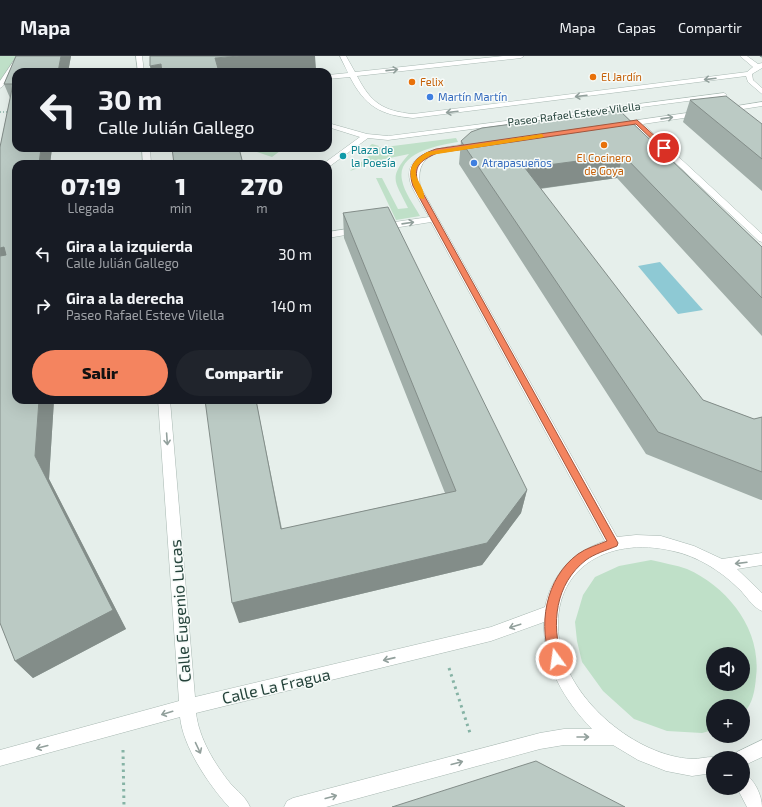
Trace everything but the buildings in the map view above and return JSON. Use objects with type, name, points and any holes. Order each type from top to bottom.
[{"type":"street","points":[[0,86],[20,56]]},
{"type":"street","points":[[139,56],[140,68]]},
{"type":"street","points":[[343,56],[353,74]]},
{"type":"street","points":[[332,77],[521,56]]},
{"type":"street","points":[[743,56],[760,66],[749,74],[750,81],[762,92]]},
{"type":"street","name":"Paseo Rafael Esteve Vilella","points":[[353,74],[369,101],[376,107],[396,115],[424,116],[749,74]]},
{"type":"street","name":"Paseo Rafael Esteve Vilella","points":[[366,136],[388,138],[724,94]]},
{"type":"street","name":"Paseo Rafael Esteve Vilella","points":[[607,126],[762,104]]},
{"type":"street","points":[[637,122],[762,239]]},
{"type":"street","points":[[332,126],[366,136]]},
{"type":"street","points":[[332,161],[366,136]]},
{"type":"street","points":[[485,144],[436,151],[422,158],[413,168],[412,176],[434,219],[613,543]]},
{"type":"street","points":[[332,234],[434,219]]},
{"type":"street","name":"Calle Eugenio Lucas","points":[[164,404],[187,707],[195,742],[206,763],[219,782],[241,807]]},
{"type":"street","points":[[706,766],[690,767],[665,762],[644,754],[615,737],[596,721],[575,697],[561,673],[552,646],[551,612],[555,593],[567,571],[583,556],[613,543],[644,540],[670,544],[695,552],[720,566],[746,586],[762,604]]},
{"type":"street","points":[[720,566],[762,559]]},
{"type":"street","name":"Calle La Fragua","points":[[0,758],[123,726],[187,707],[491,634],[551,612]]},
{"type":"street","points":[[293,807],[540,741],[564,737],[615,737]]},
{"type":"street","points":[[750,754],[762,748]]},
{"type":"street","points":[[750,794],[757,807]]},
{"type":"path","points":[[0,112],[12,112]]},
{"type":"path","points":[[442,646],[477,758]]},
{"type":"path","points":[[123,726],[124,807]]},
{"type":"green space","points":[[0,56],[20,56],[0,86]]},
{"type":"green space","points":[[456,138],[458,142],[431,148],[412,156],[402,170],[402,180],[405,189],[420,216],[396,220],[376,178],[382,178],[398,209],[408,208],[397,186],[396,175],[402,162],[409,154],[380,160],[350,171],[370,155],[362,152],[372,144],[379,146],[377,148]]},
{"type":"green space","points":[[257,152],[279,152],[272,157]]},
{"type":"green space","points":[[651,560],[687,569],[716,587],[739,612],[748,627],[754,643],[756,682],[750,704],[750,699],[706,699],[706,732],[702,733],[667,731],[634,719],[603,691],[582,662],[577,641],[575,622],[583,595],[595,577],[619,566]]},
{"type":"water","points":[[660,262],[703,310],[678,314],[638,266]]},
{"type":"slow traffic","points":[[422,198],[412,176],[413,168],[429,153],[542,136]]},
{"type":"place","name":"El Jardín","points":[[593,77]]},
{"type":"place","name":"Felix","points":[[412,82]]},
{"type":"place","name":"Martín Martín","points":[[430,97]]},
{"type":"place","name":"El Cocinero de Goya","points":[[604,145]]},
{"type":"place","name":"Plaza de la Poesía","points":[[343,156]]},
{"type":"place","name":"Atrapasueños","points":[[474,163]]},
{"type":"route","points":[[556,659],[552,646],[551,612],[555,593],[567,571],[583,556],[613,543],[436,224],[416,186],[412,176],[413,168],[422,158],[429,153],[436,151],[637,122],[664,148]]}]
